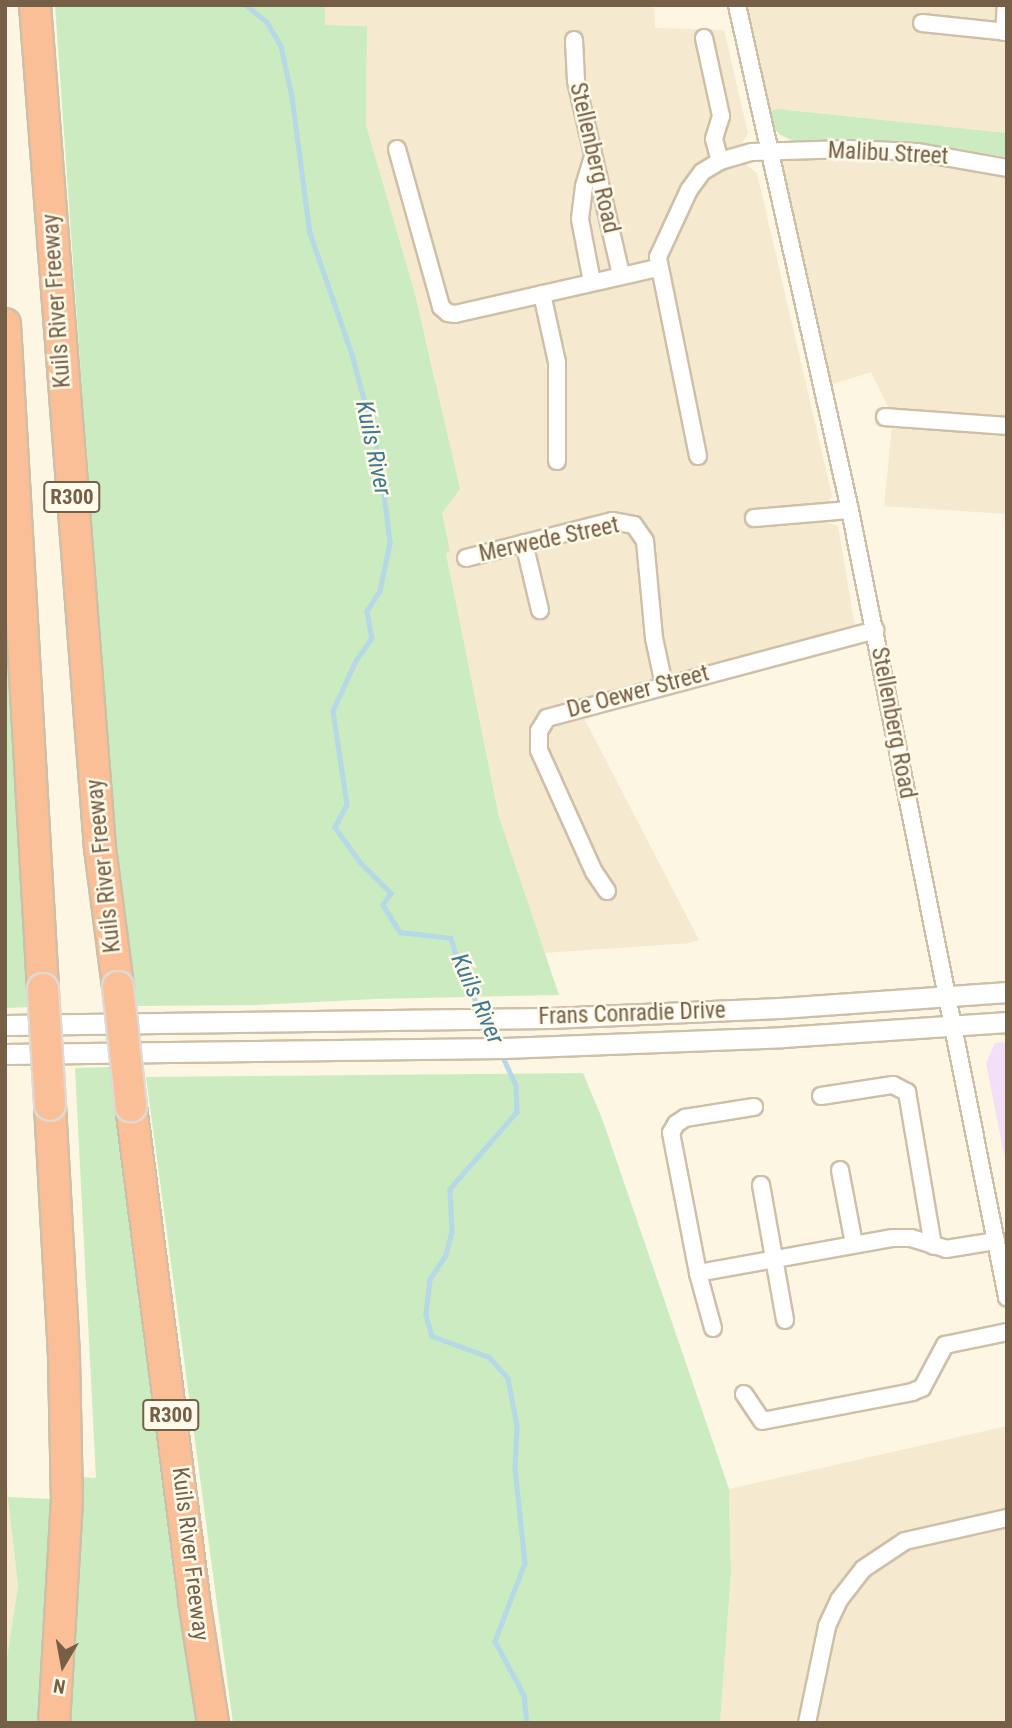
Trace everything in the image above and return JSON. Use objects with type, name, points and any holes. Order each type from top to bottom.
[{"type":"highway","name":"Kuils River Freeway","points":[[35,5],[98,821],[131,1106],[194,1600],[214,1723]]},
{"type":"highway","name":"R300","points":[[5,324],[64,1359],[66,1487],[54,1723]]},
{"type":"street","name":"Stellenberg Road","points":[[737,5],[875,629],[1007,1297]]},
{"type":"street","points":[[922,23],[1005,32],[1006,5]]},
{"type":"street","points":[[704,38],[721,116],[715,139],[720,161]]},
{"type":"street","name":"Stellenberg Road","points":[[574,40],[576,81],[621,275]]},
{"type":"street","points":[[397,149],[442,309],[455,314],[658,268]]},
{"type":"street","name":"Malibu Street","points":[[768,152],[902,151],[1007,168]]},
{"type":"street","points":[[698,456],[658,268],[663,241],[693,184],[708,167],[720,161],[768,152]]},
{"type":"street","points":[[592,282],[580,219],[584,186],[593,156]]},
{"type":"street","points":[[542,294],[557,362],[557,461]]},
{"type":"street","points":[[885,417],[1007,426]]},
{"type":"street","points":[[754,518],[850,510]]},
{"type":"street","name":"Merwede Street","points":[[467,558],[612,522],[624,521],[638,528],[646,546],[654,638],[664,685]]},
{"type":"street","points":[[524,543],[540,610]]},
{"type":"street","name":"De Oewer Street","points":[[607,891],[594,872],[539,750],[538,731],[551,716],[875,629]]},
{"type":"street","name":"Frans Conradie Drive","points":[[5,1025],[528,1018],[780,1008],[1007,992]]},
{"type":"street","name":"Frans Conradie Drive","points":[[5,1054],[537,1047],[1007,1022]]},
{"type":"street","points":[[821,1096],[893,1085],[908,1091],[933,1246]]},
{"type":"street","points":[[713,1328],[698,1273],[671,1139],[672,1130],[685,1118],[754,1107]]},
{"type":"street","points":[[840,1170],[854,1244]]},
{"type":"street","points":[[761,1185],[785,1320]]},
{"type":"street","points":[[698,1273],[902,1237],[933,1246],[959,1249],[996,1241]]},
{"type":"street","points":[[744,1394],[762,1421],[912,1392],[922,1388],[939,1353],[947,1344],[1007,1332]]},
{"type":"street","points":[[807,1723],[827,1626],[839,1600],[863,1569],[886,1551],[912,1539],[1007,1518]]},
{"type":"shaded area","points":[[325,5],[654,5],[655,28],[724,30],[748,133],[741,146],[733,148],[736,164],[744,163],[757,173],[832,496],[828,502],[823,502],[824,521],[838,526],[856,633],[582,707],[585,720],[699,940],[690,943],[544,953],[499,817],[446,552],[450,551],[442,513],[435,378],[415,294],[366,125],[367,26],[325,25]]},
{"type":"shaded area","points":[[738,5],[1007,5],[1007,133],[778,109],[760,112]]},
{"type":"shaded area","points":[[849,149],[1007,167],[1007,514],[884,506],[893,417],[871,372],[823,387],[769,151]]},
{"type":"shaded area","points":[[1007,1042],[1007,1170],[986,1063],[995,1043]]},
{"type":"shaded area","points":[[1007,1426],[1007,1723],[720,1723],[731,1573],[729,1489]]},
{"type":"shaded area","points":[[5,1465],[18,1586],[5,1671]]},
{"type":"green space","points":[[55,5],[325,5],[325,25],[367,26],[366,125],[415,294],[460,489],[442,513],[450,551],[446,553],[499,817],[559,995],[136,1006],[112,816]]},
{"type":"green space","points":[[778,109],[1007,133],[1007,157],[912,141],[792,140],[780,135],[773,127],[768,111]]},
{"type":"green space","points":[[5,595],[23,839],[30,1007],[5,1008]]},
{"type":"green space","points":[[114,1067],[146,1354],[155,1363],[199,1723],[63,1723],[76,1477],[96,1478],[75,1068]]},
{"type":"green space","points":[[583,1073],[603,1121],[729,1489],[731,1573],[720,1723],[233,1723],[146,1077]]},
{"type":"green space","points":[[8,1497],[51,1499],[52,1532],[40,1723],[5,1723],[5,1671],[18,1586]]},
{"type":"waterway","name":"Kuils River","points":[[246,5],[267,22],[281,46],[292,97],[310,233],[352,354],[380,461],[390,543],[380,591],[367,611],[372,638],[356,661],[333,711],[347,805],[335,827],[360,862],[391,893],[383,905],[400,932],[451,938],[460,969],[482,1014]]},
{"type":"waterway","name":"Kuils River","points":[[487,1025],[496,1042]]},
{"type":"waterway","name":"Kuils River","points":[[501,1053],[516,1085],[517,1112],[450,1189],[452,1232],[446,1255],[430,1280],[426,1315],[432,1336],[489,1357],[508,1378],[517,1426],[515,1468],[525,1563],[495,1641],[524,1695],[527,1723]]}]
